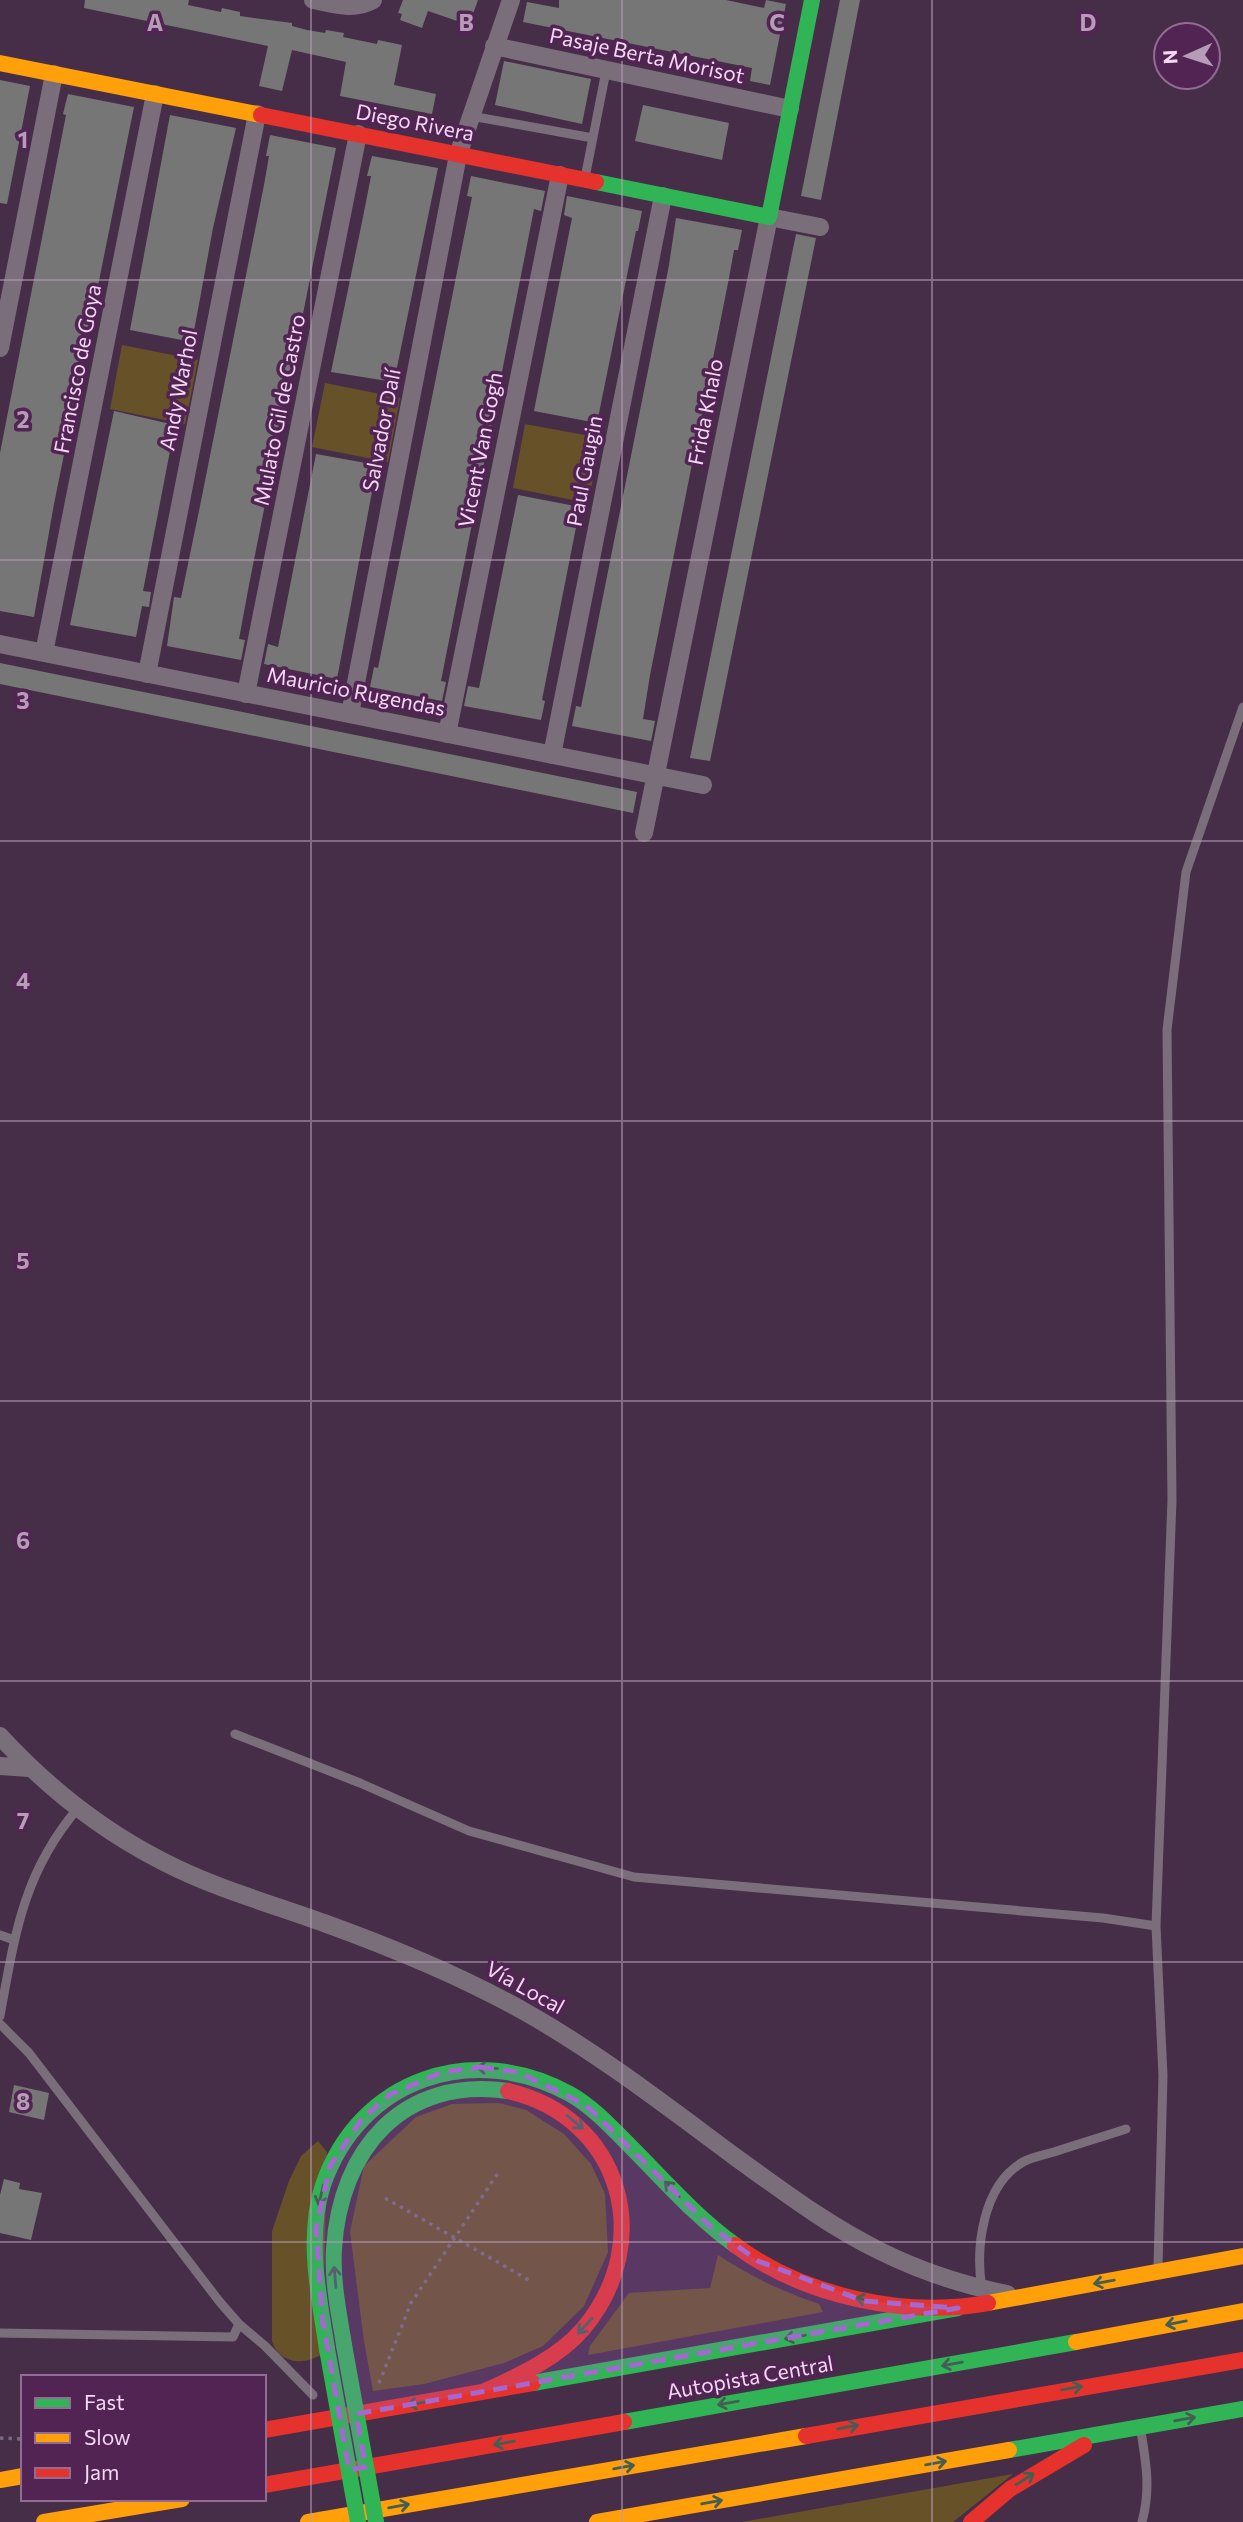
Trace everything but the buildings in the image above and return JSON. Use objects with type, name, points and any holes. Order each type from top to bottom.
[{"type":"main road","name":"Frida Khalo","points":[[769,217],[812,0]]},
{"type":"main road","name":"Diego Rivera","points":[[0,63],[769,217]]},
{"type":"main road","points":[[358,2522],[318,2286],[316,2228],[323,2186],[339,2150],[361,2120],[390,2095],[424,2078],[470,2068],[518,2072],[553,2085],[578,2099],[601,2117],[709,2225],[750,2255],[785,2274],[864,2301],[958,2308]]},
{"type":"main road","points":[[376,2522],[344,2345],[334,2270],[335,2228],[345,2185],[363,2148],[375,2133],[396,2114],[420,2100],[474,2088],[491,2088],[526,2095],[551,2106],[586,2131],[603,2155],[619,2196],[622,2245],[613,2281],[604,2300],[583,2330],[559,2353],[485,2391]]},
{"type":"main road","points":[[266,2430],[1243,2256]]},
{"type":"main road","name":"Autopista Central","points":[[266,2485],[1243,2311]]},
{"type":"main road","points":[[308,2522],[1243,2360]]},
{"type":"main road","points":[[597,2522],[1243,2409]]},
{"type":"main road","points":[[971,2522],[1031,2475],[1058,2458],[1111,2432]]},
{"type":"main road","points":[[0,2480],[21,2476]]},
{"type":"main road","points":[[44,2522],[170,2501]]},
{"type":"street","points":[[313,0],[351,7],[373,0]]},
{"type":"street","name":"Salvador Dalí","points":[[350,715],[458,155],[510,0]]},
{"type":"street","name":"Pasaje Berta Morisot","points":[[494,46],[790,109]]},
{"type":"street","points":[[0,348],[54,74]]},
{"type":"street","name":"Francisco de Goya","points":[[44,653],[156,94]]},
{"type":"street","name":"Andy Warhol","points":[[147,674],[257,114]]},
{"type":"street","name":"Mulato Gil de Castro","points":[[246,694],[358,134]]},
{"type":"street","name":"Vicent Van Gogh","points":[[447,734],[560,175]]},
{"type":"street","name":"Paul Gaugin","points":[[552,755],[663,196]]},
{"type":"street","name":"Diego Rivera","points":[[769,217],[820,227]]},
{"type":"street","name":"Frida Khalo","points":[[644,833],[769,217]]},
{"type":"street","name":"Mauricio Rugendas","points":[[0,644],[703,785]]},
{"type":"street","name":"Vía Local","points":[[0,1736],[29,1768],[78,1808],[132,1845],[197,1878],[413,1958],[475,1986],[516,2007],[600,2058],[832,2224],[906,2263],[982,2289],[1020,2297]]},
{"type":"street","points":[[0,1766],[29,1768]]},
{"type":"lane","points":[[585,180],[606,71]]},
{"type":"lane","points":[[471,116],[593,138]]},
{"type":"lane","points":[[1158,2272],[1163,2076],[1156,1926],[1172,1500],[1167,1030],[1186,872],[1243,707]]},
{"type":"lane","points":[[234,1734],[360,1783],[469,1831],[634,1877],[1103,1918],[1156,1926]]},
{"type":"lane","points":[[0,2016],[14,1940],[30,1883],[59,1831],[78,1808]]},
{"type":"lane","points":[[0,1935],[14,1940]]},
{"type":"lane","points":[[0,2024],[29,2053],[239,2325],[265,2346],[313,2395]]},
{"type":"lane","points":[[982,2289],[979,2272],[983,2225],[990,2201],[1009,2172],[1025,2161],[1126,2129]]},
{"type":"lane","points":[[0,2333],[233,2337],[239,2325]]},
{"type":"lane","points":[[1140,2427],[1148,2485],[1148,2499],[1142,2522]]},
{"type":"path","points":[[375,2394],[411,2303],[498,2173]]},
{"type":"path","points":[[385,2199],[529,2280]]},
{"type":"path","points":[[0,2438],[21,2439]]},
{"type":"highlighted area","points":[[480,2067],[518,2072],[586,2105],[709,2225],[758,2261],[864,2301],[958,2308],[356,2414],[366,2467],[349,2470],[322,2317],[316,2228],[330,2166],[361,2120],[389,2095],[442,2072]]},
{"type":"shaded area","points":[[122,345],[198,360],[185,424],[110,409]]},
{"type":"shaded area","points":[[325,383],[400,398],[388,462],[312,447]]},
{"type":"shaded area","points":[[525,424],[601,438],[588,503],[513,488]]},
{"type":"shaded area","points":[[499,2103],[526,2110],[564,2134],[591,2164],[605,2194],[608,2252],[584,2306],[543,2346],[504,2363],[424,2384],[373,2391],[350,2232],[364,2166],[416,2117],[452,2104]]},
{"type":"shaded area","points":[[318,2141],[327,2152],[322,2354],[308,2360],[293,2361],[280,2354],[272,2341],[272,2231],[289,2181],[301,2156]]},
{"type":"shaded area","points":[[718,2255],[767,2283],[819,2304],[823,2312],[588,2355],[590,2346],[629,2293],[710,2288]]},
{"type":"shaded area","points":[[1013,2474],[953,2522],[742,2522]]},
{"type":"traffic: fast","points":[[596,182],[769,217],[812,0]]},
{"type":"traffic: fast","points":[[327,2349],[318,2288],[315,2225],[323,2185],[340,2148],[364,2118],[392,2095],[424,2080],[459,2071],[496,2071],[533,2078],[570,2094],[602,2118],[694,2210],[735,2245]]},
{"type":"traffic: fast","points":[[344,2345],[335,2285],[334,2249],[339,2213],[349,2180],[364,2151],[384,2127],[408,2108],[437,2095],[471,2089],[508,2091]]},
{"type":"traffic: fast","points":[[533,2383],[958,2308]]},
{"type":"traffic: fast","points":[[624,2422],[1076,2342]]},
{"type":"traffic: fast","points":[[344,2345],[376,2522]]},
{"type":"traffic: fast","points":[[327,2349],[358,2522]]},
{"type":"traffic: fast","points":[[1009,2450],[1243,2409]]},
{"type":"traffic: slow","points":[[0,63],[261,115]]},
{"type":"traffic: slow","points":[[988,2303],[1243,2256]]},
{"type":"traffic: slow","points":[[1076,2342],[1243,2311]]},
{"type":"traffic: slow","points":[[308,2522],[806,2436]]},
{"type":"traffic: slow","points":[[597,2522],[1009,2450]]},
{"type":"traffic: slow","points":[[0,2480],[21,2476]]},
{"type":"traffic: slow","points":[[44,2522],[170,2501]]},
{"type":"traffic: jam","points":[[261,115],[596,182]]},
{"type":"traffic: jam","points":[[485,2391],[550,2357],[583,2329],[606,2295],[618,2258],[622,2222],[616,2187],[601,2155],[578,2127],[547,2105],[508,2091]]},
{"type":"traffic: jam","points":[[735,2245],[791,2278],[856,2299],[923,2307],[988,2303]]},
{"type":"traffic: jam","points":[[806,2436],[1243,2360]]},
{"type":"traffic: jam","points":[[266,2430],[533,2383]]},
{"type":"traffic: jam","points":[[266,2485],[624,2422]]},
{"type":"traffic: jam","points":[[971,2522],[1010,2489],[1084,2445]]}]
